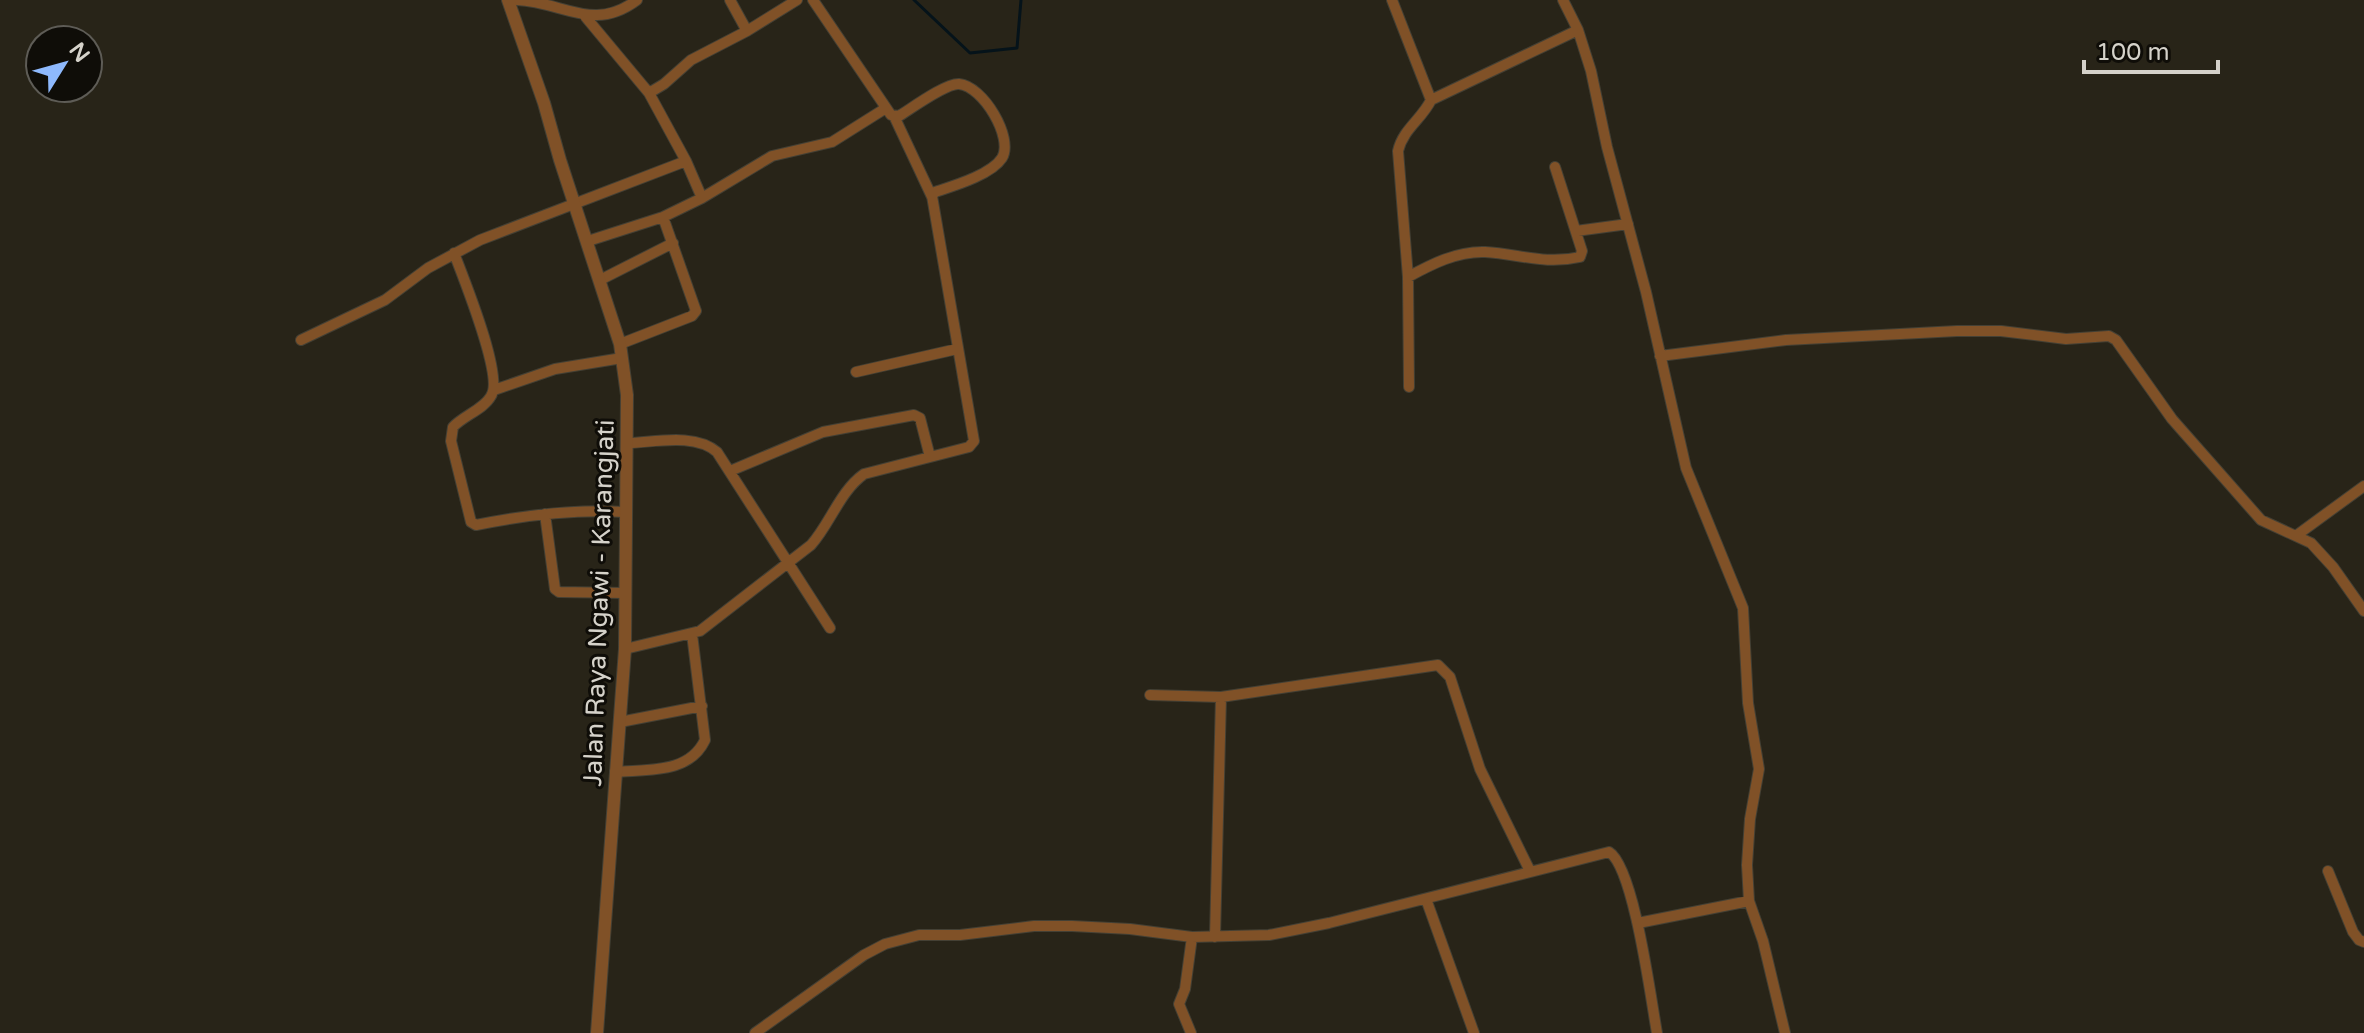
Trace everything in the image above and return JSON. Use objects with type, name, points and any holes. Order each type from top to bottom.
[{"type":"street","name":"Jalan Raya Ngawi - Karangjati","points":[[508,0],[620,344],[627,395],[625,649],[597,1033]]},
{"type":"street","points":[[517,0],[599,17],[615,14],[637,0]]},
{"type":"street","points":[[730,0],[747,31]]},
{"type":"street","points":[[649,93],[691,60],[797,0]]},
{"type":"street","points":[[625,649],[692,634],[789,563],[821,534],[854,481],[864,474],[969,447],[974,441],[932,197],[890,112],[813,0]]},
{"type":"street","points":[[1392,0],[1431,100]]},
{"type":"street","points":[[1563,0],[1578,30],[1591,71],[1686,468],[1743,608],[1748,703],[1759,769],[1750,819],[1747,865],[1749,901],[1763,941],[1785,1033]]},
{"type":"street","points":[[584,15],[649,93],[702,198]]},
{"type":"street","points":[[1409,387],[1408,277],[1398,151],[1406,131],[1426,111],[1431,100],[1578,30]]},
{"type":"street","points":[[890,112],[899,116],[949,86],[959,84],[978,95],[996,117],[1007,143],[1002,159],[990,170],[935,192],[932,197]]},
{"type":"street","points":[[588,241],[663,217],[702,198],[772,156],[832,142],[890,112]]},
{"type":"street","points":[[301,340],[385,300],[454,253],[501,230],[686,161]]},
{"type":"street","points":[[1408,277],[1435,262],[1484,252],[1537,261],[1577,258],[1582,251],[1555,167]]},
{"type":"street","points":[[620,344],[692,316],[696,311],[663,217]]},
{"type":"street","points":[[1576,231],[1628,224]]},
{"type":"street","points":[[600,280],[673,243]]},
{"type":"street","points":[[454,253],[493,372],[491,398],[453,427],[451,441],[471,522],[476,525],[545,514],[625,512]]},
{"type":"street","points":[[1660,356],[1786,340],[1892,334],[2001,331],[2056,338],[2109,336],[2116,340],[2172,419],[2261,520],[2311,543],[2333,567],[2364,611]]},
{"type":"street","points":[[856,372],[957,349]]},
{"type":"street","points":[[494,390],[555,369],[622,358]]},
{"type":"street","points":[[730,471],[823,432],[914,415],[920,418],[930,457]]},
{"type":"street","points":[[628,443],[697,441],[717,452],[830,628]]},
{"type":"street","points":[[2297,535],[2364,486]]},
{"type":"street","points":[[545,514],[555,589],[559,592],[626,593]]},
{"type":"street","points":[[615,772],[675,767],[701,749],[705,740],[692,634]]},
{"type":"street","points":[[1150,695],[1221,697],[1438,665],[1443,667],[1450,677],[1480,769],[1530,871]]},
{"type":"street","points":[[1215,937],[1221,697]]},
{"type":"street","points":[[620,722],[702,706]]},
{"type":"street","points":[[755,1033],[864,955],[885,944],[919,935],[960,935],[1021,927],[1072,926],[1192,937],[1269,935],[1329,923],[1601,853],[1612,853],[1621,869],[1638,923],[1657,1033]]},
{"type":"street","points":[[2328,871],[2353,932],[2364,942]]},
{"type":"street","points":[[1426,899],[1474,1033]]},
{"type":"street","points":[[1638,923],[1749,901]]},
{"type":"street","points":[[1191,1033],[1179,1004],[1185,989],[1192,937]]},
{"type":"waterway","points":[[914,0],[970,53],[1017,48],[1021,0]]}]
